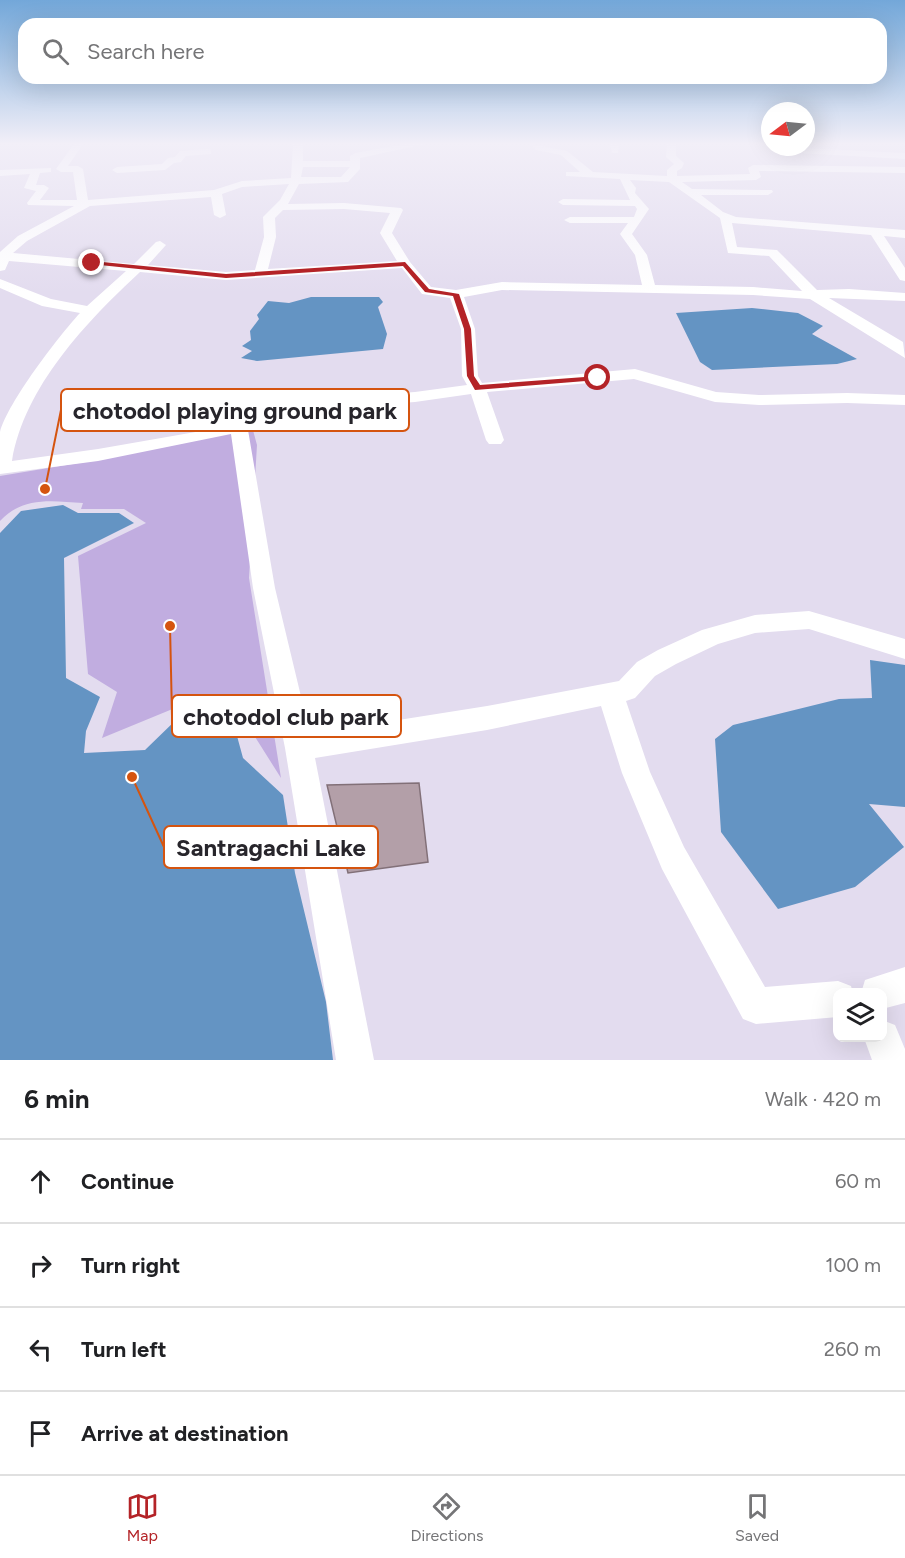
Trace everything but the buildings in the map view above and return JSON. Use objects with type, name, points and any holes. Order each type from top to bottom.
[{"type":"street","points":[[39,193],[32,202],[86,203]]},
{"type":"street","points":[[84,193],[86,203]]},
{"type":"street","points":[[1,260],[9,248],[31,232],[58,221],[102,193]]},
{"type":"street","points":[[216,193],[220,215]]},
{"type":"street","points":[[283,207],[289,193]]},
{"type":"street","points":[[260,274],[270,237],[270,217],[283,207],[342,193]]},
{"type":"street","points":[[345,193],[397,210],[386,233],[405,264],[427,291],[456,294],[502,286],[649,288],[814,295],[849,293],[905,297]]},
{"type":"street","points":[[630,193],[643,209],[626,234],[641,255],[649,288]]},
{"type":"street","points":[[693,193],[725,217],[761,223],[905,234]]},
{"type":"street","points":[[563,202],[639,202]]},
{"type":"street","points":[[725,217],[732,250],[773,253],[814,295],[898,345],[905,353]]},
{"type":"street","points":[[570,220],[637,220]]},
{"type":"street","points":[[876,232],[884,248],[905,277]]},
{"type":"street","points":[[160,245],[90,311],[53,359],[8,434],[1,468],[208,435],[329,403],[415,397],[474,382],[635,375],[715,397],[759,400],[847,398],[905,400]]},
{"type":"street","points":[[226,276],[232,259]]},
{"type":"street","points":[[1,260],[226,276],[405,264]]},
{"type":"street","points":[[0,283],[47,303],[90,311]]},
{"type":"street","points":[[456,294],[468,329],[474,382],[495,440]]},
{"type":"street","points":[[239,427],[264,588],[299,748],[355,1060]]},
{"type":"street","points":[[299,748],[487,717],[626,690],[646,669],[668,657],[711,637],[755,624],[809,621],[904,650]]},
{"type":"street","points":[[610,693],[636,773],[673,858],[756,1006],[833,999]]},
{"type":"street","points":[[887,990],[905,985]]},
{"type":"street","points":[[884,1042],[891,1060]]},
{"type":"shaded area","points":[[251,423],[257,445],[249,578],[281,778],[243,718],[192,701],[102,738],[117,692],[88,674],[78,556],[146,523],[124,509],[81,509],[83,503],[49,501],[18,507],[0,521],[0,476],[103,459]]},
{"type":"water","points":[[311,297],[379,297],[383,302],[378,307],[387,334],[383,349],[257,361],[241,358],[252,351],[242,346],[251,340],[250,331],[259,319],[257,315],[268,301],[289,303]]},
{"type":"water","points":[[752,308],[798,313],[823,326],[812,334],[857,359],[837,364],[712,370],[700,362],[676,313]]},
{"type":"water","points":[[63,505],[78,513],[119,513],[134,523],[64,558],[66,678],[100,697],[86,731],[84,753],[145,750],[179,717],[237,736],[243,758],[283,795],[295,873],[326,1002],[333,1060],[0,1060],[0,533],[21,511]]},
{"type":"water","points":[[870,660],[905,665],[905,807],[869,804],[904,847],[855,887],[778,909],[721,832],[715,739],[733,725],[839,699],[872,698]]},
{"type":"place","name":"chotodol playing ground park","points":[[45,489]]},
{"type":"place","name":"chotodol club park","points":[[170,626]]},
{"type":"place","name":"Santragachi Lake","points":[[132,777]]},
{"type":"route","points":[[92,263],[185,270],[226,276],[405,264],[409,266],[427,291],[456,294],[468,329],[470,376],[477,388],[598,378]]}]
